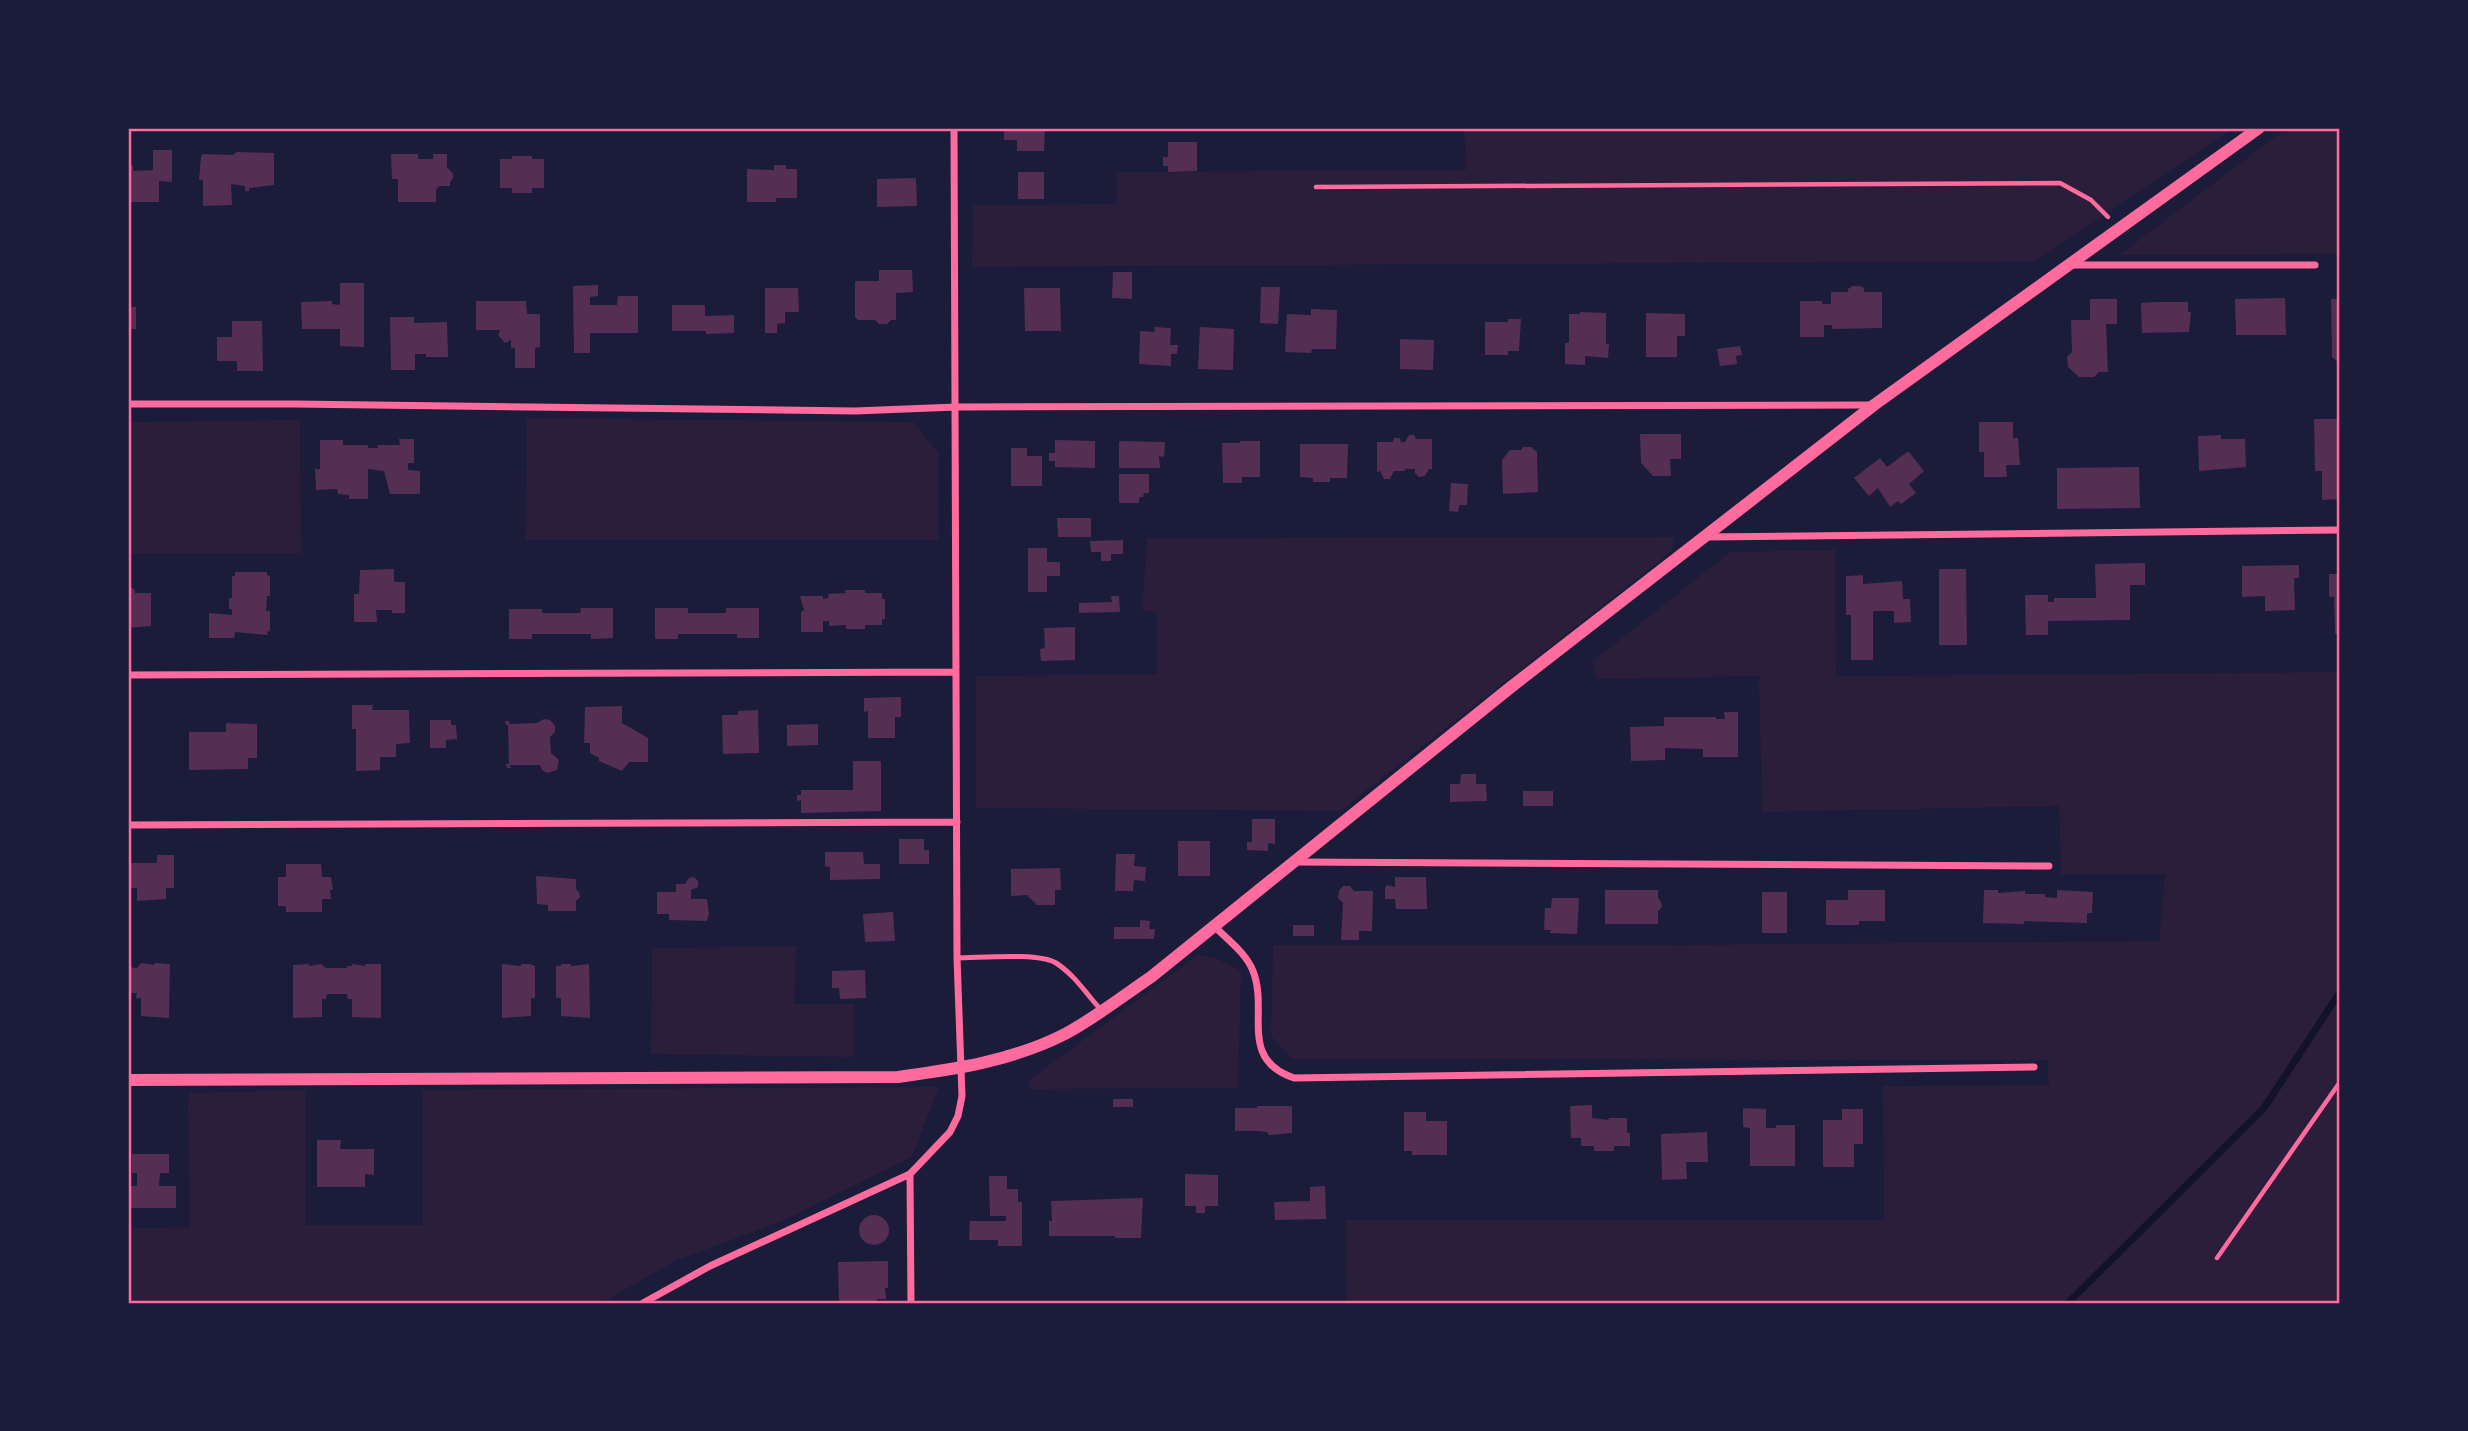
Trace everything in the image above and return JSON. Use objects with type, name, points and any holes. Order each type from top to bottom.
[{"type":"street","points":[[643,1303],[710,1266],[910,1174],[950,1132],[957,1116],[962,1096],[957,958],[954,128]]},
{"type":"street","points":[[128,1080],[898,1077],[992,1062],[1024,1052],[1065,1034],[1102,1011],[1214,926],[1291,862],[1874,405],[2259,128]]},
{"type":"street","points":[[2066,265],[2315,265]]},
{"type":"street","points":[[128,404],[855,411],[956,407],[1874,405]]},
{"type":"street","points":[[1703,537],[2340,530]]},
{"type":"street","points":[[128,675],[956,672]]},
{"type":"street","points":[[128,825],[957,822]]},
{"type":"street","points":[[1291,862],[2049,866]]},
{"type":"street","points":[[1214,926],[1245,957],[1253,971],[1259,1040],[1266,1058],[1281,1073],[1294,1078],[2034,1067]]},
{"type":"street","points":[[910,1174],[911,1303]]},
{"type":"lane","points":[[957,958],[1012,957],[1053,961],[1075,979],[1102,1011]]},
{"type":"path","points":[[1316,187],[2060,183],[2091,200],[2119,227]]},
{"type":"path","points":[[2217,1258],[2340,1082]]},
{"type":"shaded area","points":[[1464,128],[2234,128],[2035,261],[972,267],[973,205],[1117,204],[1117,172],[1466,170]]},
{"type":"shaded area","points":[[2287,128],[2340,128],[2340,254],[2119,255]]},
{"type":"shaded area","points":[[527,418],[914,422],[938,453],[938,540],[526,540]]},
{"type":"shaded area","points":[[300,420],[301,553],[128,554],[128,422]]},
{"type":"shaded area","points":[[1674,537],[1671,552],[1340,811],[976,808],[976,676],[1157,674],[1157,612],[1142,610],[1147,538]]},
{"type":"shaded area","points":[[1835,550],[1836,676],[2340,672],[2340,1303],[1347,1303],[1346,1220],[1884,1220],[1883,1086],[2049,1085],[2047,1060],[1292,1059],[1271,1036],[1273,945],[2159,941],[2165,874],[2061,874],[2059,806],[1762,812],[1759,676],[1597,679],[1592,662],[1730,552]]},
{"type":"shaded area","points":[[796,946],[794,1004],[854,1004],[853,1057],[651,1054],[652,948]]},
{"type":"shaded area","points":[[1198,955],[1216,958],[1241,971],[1238,1088],[1029,1089],[1029,1080]]},
{"type":"shaded area","points":[[939,1087],[912,1157],[782,1221],[675,1261],[602,1303],[128,1303],[128,1228],[190,1227],[190,1093],[305,1090],[305,1225],[423,1225],[423,1090]]},
{"type":"building","points":[[1045,128],[1044,151],[1017,151],[1017,140],[1004,140],[1004,129]]},
{"type":"building","points":[[1168,142],[1197,142],[1197,171],[1168,172],[1168,166],[1163,166],[1163,157],[1168,157]]},
{"type":"building","points":[[153,150],[172,150],[172,182],[159,181],[159,202],[131,202],[131,197],[128,197],[128,165],[133,165],[133,171],[153,170]]},
{"type":"building","points":[[237,152],[274,153],[274,185],[249,188],[249,191],[245,191],[245,186],[231,184],[232,205],[203,206],[203,180],[199,180],[201,156],[233,155]]},
{"type":"building","points":[[391,154],[418,154],[418,159],[433,159],[433,154],[447,154],[447,167],[453,174],[450,186],[439,186],[436,190],[436,202],[398,202],[398,179],[392,179]]},
{"type":"building","points":[[512,156],[544,159],[544,188],[532,188],[532,193],[512,193],[512,188],[500,188],[500,159],[512,159]]},
{"type":"building","points":[[774,165],[797,169],[797,198],[776,198],[776,202],[747,202],[747,169],[774,170]]},
{"type":"building","points":[[1018,172],[1044,172],[1044,199],[1018,199]]},
{"type":"building","points":[[916,178],[917,206],[877,207],[877,179]]},
{"type":"building","points":[[879,270],[912,270],[913,292],[896,293],[896,320],[887,324],[879,324],[875,320],[858,320],[855,317],[855,281],[879,281]]},
{"type":"building","points":[[1113,272],[1132,272],[1132,299],[1112,298]]},
{"type":"building","points":[[340,283],[364,283],[364,347],[340,346],[340,329],[302,329],[301,302],[332,301],[332,304],[340,305]]},
{"type":"building","points":[[598,285],[598,296],[590,297],[590,305],[617,305],[618,296],[638,296],[638,333],[590,333],[590,353],[574,353],[573,286]]},
{"type":"building","points":[[1852,286],[1864,288],[1864,292],[1882,292],[1882,328],[1832,329],[1832,325],[1824,325],[1824,337],[1800,337],[1800,301],[1822,301],[1823,304],[1831,304],[1831,292],[1848,292]]},
{"type":"building","points":[[1261,287],[1280,287],[1278,324],[1260,323]]},
{"type":"building","points":[[765,288],[798,288],[799,312],[785,312],[785,323],[777,324],[777,333],[765,333]]},
{"type":"building","points":[[1024,288],[1060,288],[1061,331],[1025,331]]},
{"type":"building","points":[[2285,298],[2286,335],[2236,335],[2235,299]]},
{"type":"building","points":[[2090,299],[2117,299],[2117,324],[2106,324],[2108,372],[2099,372],[2094,377],[2079,377],[2068,367],[2067,357],[2072,352],[2071,320],[2090,320]]},
{"type":"building","points":[[2331,299],[2340,299],[2340,364],[2332,357]]},
{"type":"building","points":[[476,301],[526,301],[527,314],[540,314],[540,347],[535,348],[535,368],[515,368],[515,348],[511,348],[511,340],[505,343],[498,335],[500,330],[476,330]]},
{"type":"building","points":[[2188,302],[2188,312],[2191,312],[2189,332],[2142,333],[2141,303]]},
{"type":"building","points":[[672,305],[705,305],[705,316],[734,315],[734,333],[672,331]]},
{"type":"building","points":[[128,307],[136,307],[136,329],[128,329]]},
{"type":"building","points":[[1311,309],[1337,310],[1336,349],[1312,349],[1311,353],[1285,352],[1287,314],[1311,315]]},
{"type":"building","points":[[1606,313],[1608,358],[1585,356],[1585,365],[1565,364],[1565,343],[1569,343],[1569,314]]},
{"type":"building","points":[[1646,313],[1685,314],[1685,336],[1677,336],[1677,357],[1646,357]]},
{"type":"building","points":[[390,317],[414,317],[414,323],[447,322],[448,357],[415,354],[415,370],[391,370]]},
{"type":"building","points":[[1508,319],[1521,319],[1519,351],[1508,351],[1508,355],[1485,355],[1485,322],[1508,322]]},
{"type":"building","points":[[232,321],[262,321],[263,371],[237,371],[237,361],[217,361],[217,337],[232,337]]},
{"type":"building","points":[[1154,327],[1171,328],[1170,345],[1178,345],[1177,354],[1171,354],[1171,366],[1139,364],[1140,331],[1155,332]]},
{"type":"building","points":[[1200,327],[1234,329],[1233,370],[1198,369]]},
{"type":"building","points":[[1400,339],[1434,340],[1433,370],[1400,369]]},
{"type":"building","points":[[1740,346],[1742,355],[1736,356],[1737,364],[1720,366],[1717,349]]},
{"type":"building","points":[[2314,419],[2340,419],[2340,499],[2322,500],[2322,471],[2315,471]]},
{"type":"building","points":[[1979,422],[2013,422],[2013,438],[2018,438],[2020,465],[2006,465],[2007,477],[1984,477],[1984,452],[1979,452]]},
{"type":"building","points":[[1640,434],[1681,434],[1681,459],[1670,459],[1671,476],[1653,476],[1641,463]]},
{"type":"building","points":[[1409,435],[1414,435],[1416,439],[1432,439],[1432,469],[1429,469],[1425,476],[1419,477],[1415,469],[1394,471],[1390,479],[1384,479],[1380,471],[1377,472],[1377,442],[1393,442],[1394,438],[1400,438],[1401,442],[1405,442]]},
{"type":"building","points":[[2221,435],[2221,439],[2245,439],[2246,467],[2199,471],[2198,436]]},
{"type":"building","points":[[399,439],[414,439],[414,463],[408,463],[408,470],[420,471],[420,494],[390,494],[384,471],[368,469],[368,499],[349,499],[349,495],[338,494],[337,489],[316,490],[315,469],[320,469],[320,440],[343,440],[343,445],[368,445],[368,448],[378,448],[377,445],[400,445]]},
{"type":"building","points":[[1055,440],[1095,441],[1095,468],[1055,467],[1055,461],[1049,461],[1049,453],[1055,453]]},
{"type":"building","points":[[1119,441],[1165,442],[1164,457],[1159,456],[1160,468],[1119,468]]},
{"type":"building","points":[[1260,441],[1260,477],[1242,477],[1242,483],[1223,483],[1222,443]]},
{"type":"building","points":[[1300,444],[1348,444],[1347,478],[1313,482],[1313,478],[1300,477]]},
{"type":"building","points":[[1523,447],[1531,447],[1537,452],[1538,492],[1503,494],[1502,460],[1510,450],[1521,450]]},
{"type":"building","points":[[1011,448],[1027,448],[1027,456],[1042,456],[1042,486],[1011,486]]},
{"type":"building","points":[[1907,452],[1924,471],[1909,484],[1916,493],[1901,504],[1898,501],[1890,507],[1878,488],[1869,496],[1854,478],[1880,458],[1887,467]]},
{"type":"building","points":[[2139,467],[2140,508],[2057,509],[2057,468]]},
{"type":"building","points":[[1119,474],[1149,474],[1149,493],[1139,497],[1139,503],[1119,503]]},
{"type":"building","points":[[1451,483],[1468,484],[1467,505],[1459,505],[1458,512],[1449,511]]},
{"type":"building","points":[[1057,518],[1091,518],[1091,537],[1058,537]]},
{"type":"building","points":[[1123,540],[1123,554],[1111,554],[1111,561],[1101,561],[1101,552],[1091,552],[1090,541]]},
{"type":"building","points":[[1028,548],[1047,548],[1047,562],[1060,562],[1060,576],[1047,576],[1047,592],[1028,592]]},
{"type":"building","points":[[2145,563],[2145,585],[2130,585],[2130,620],[2048,621],[2048,635],[2026,635],[2025,595],[2048,595],[2048,602],[2054,602],[2054,598],[2096,598],[2095,564]]},
{"type":"building","points":[[2299,565],[2299,578],[2294,578],[2295,610],[2265,611],[2265,596],[2242,597],[2242,566]]},
{"type":"building","points":[[394,569],[394,582],[405,582],[405,613],[376,610],[377,622],[354,622],[354,594],[359,594],[360,570]]},
{"type":"building","points":[[1939,569],[1966,569],[1967,645],[1939,645]]},
{"type":"building","points":[[235,572],[267,572],[270,576],[270,596],[267,596],[266,611],[270,611],[268,635],[235,632],[234,638],[209,638],[209,613],[232,615],[229,598],[232,598],[232,576],[235,576]]},
{"type":"building","points":[[2329,574],[2340,574],[2340,634],[2335,634],[2334,597],[2329,597]]},
{"type":"building","points":[[1863,575],[1863,584],[1902,581],[1903,599],[1910,599],[1911,622],[1894,623],[1894,611],[1873,611],[1873,660],[1851,660],[1851,615],[1846,615],[1846,576]]},
{"type":"building","points":[[128,585],[135,593],[151,593],[151,626],[128,628]]},
{"type":"building","points":[[845,590],[882,593],[882,599],[885,599],[885,619],[882,619],[882,625],[846,629],[846,625],[829,626],[829,621],[823,621],[823,632],[801,632],[801,612],[804,610],[800,596],[823,596],[823,599],[829,598],[828,594],[846,593]]},
{"type":"building","points":[[1111,596],[1119,596],[1120,612],[1079,613],[1079,603],[1112,602]]},
{"type":"building","points":[[581,608],[613,608],[613,638],[591,639],[591,634],[532,634],[532,639],[509,639],[509,609],[542,609],[542,613],[580,613]]},
{"type":"building","points":[[655,608],[688,608],[688,613],[726,613],[726,608],[759,608],[759,638],[737,638],[737,634],[678,634],[678,639],[655,639]]},
{"type":"building","points":[[1075,627],[1075,660],[1041,661],[1040,649],[1045,648],[1044,628]]},
{"type":"building","points":[[901,697],[901,717],[895,717],[895,738],[868,738],[868,711],[864,712],[864,698]]},
{"type":"building","points":[[352,705],[373,705],[372,710],[409,710],[410,743],[396,744],[396,757],[380,757],[380,770],[356,771],[356,729],[352,729]]},
{"type":"building","points":[[622,706],[622,723],[648,738],[648,762],[629,762],[622,771],[599,761],[599,758],[590,753],[590,743],[584,743],[585,707]]},
{"type":"building","points":[[758,710],[759,753],[723,754],[722,715],[738,715],[738,711]]},
{"type":"building","points":[[1724,712],[1738,712],[1738,757],[1703,757],[1703,749],[1665,748],[1665,760],[1631,761],[1630,727],[1664,726],[1664,717],[1725,719]]},
{"type":"building","points":[[544,719],[550,720],[555,726],[555,732],[550,737],[551,753],[559,760],[557,770],[547,773],[540,765],[510,765],[511,768],[507,768],[508,725],[505,721],[510,724],[537,723]]},
{"type":"building","points":[[430,720],[451,720],[451,725],[456,725],[457,739],[446,740],[446,748],[430,748]]},
{"type":"building","points":[[226,723],[257,724],[257,758],[248,758],[248,769],[189,770],[189,732],[226,732]]},
{"type":"building","points":[[818,724],[818,745],[787,746],[787,725]]},
{"type":"building","points":[[853,761],[881,761],[881,811],[801,813],[801,800],[797,801],[797,795],[801,795],[801,790],[853,790]]},
{"type":"building","points":[[1461,774],[1476,774],[1476,784],[1486,784],[1487,801],[1450,802],[1450,784],[1460,784]]},
{"type":"building","points":[[1523,791],[1553,791],[1553,806],[1523,806]]},
{"type":"building","points":[[1252,819],[1275,819],[1275,844],[1268,843],[1268,851],[1247,850],[1247,842],[1252,842]]},
{"type":"building","points":[[899,839],[924,839],[924,850],[929,850],[929,864],[899,864]]},
{"type":"building","points":[[1178,841],[1210,841],[1210,876],[1178,876]]},
{"type":"building","points":[[825,852],[863,852],[864,864],[880,864],[880,879],[830,880],[830,867],[825,866]]},
{"type":"building","points":[[1116,854],[1135,854],[1134,866],[1146,867],[1145,881],[1134,880],[1133,891],[1115,891]]},
{"type":"building","points":[[157,855],[174,855],[174,888],[166,888],[166,899],[137,901],[137,888],[128,888],[128,863],[157,863]]},
{"type":"building","points":[[286,864],[321,864],[322,877],[331,877],[331,899],[322,899],[322,912],[286,912],[286,906],[278,906],[278,877],[286,877]]},
{"type":"building","points":[[1060,868],[1061,890],[1055,890],[1055,905],[1037,905],[1027,895],[1011,896],[1011,869]]},
{"type":"building","points":[[536,876],[576,879],[576,889],[580,897],[576,901],[576,911],[548,911],[548,905],[537,904]]},
{"type":"building","points":[[694,877],[698,881],[698,887],[691,890],[691,899],[707,899],[707,921],[669,920],[669,914],[657,914],[657,892],[676,892],[676,884],[685,884],[689,878]]},
{"type":"building","points":[[1395,877],[1426,877],[1427,909],[1396,909],[1395,899],[1385,899],[1385,888],[1387,885],[1395,887]]},
{"type":"building","points":[[1343,886],[1350,886],[1354,891],[1373,891],[1372,931],[1359,931],[1359,940],[1341,940],[1343,903],[1338,898]]},
{"type":"building","points":[[1605,890],[1658,890],[1662,907],[1658,911],[1658,924],[1605,924]]},
{"type":"building","points":[[1848,890],[1885,890],[1885,921],[1859,921],[1859,925],[1826,925],[1826,900],[1848,900]]},
{"type":"building","points":[[1984,890],[1998,890],[1998,893],[2025,891],[2025,894],[2045,894],[2045,897],[2057,898],[2057,890],[2093,892],[2092,913],[2087,913],[2087,923],[1983,923]]},
{"type":"building","points":[[1762,892],[1787,892],[1787,933],[1762,933]]},
{"type":"building","points":[[1552,898],[1579,898],[1577,934],[1550,933],[1551,930],[1544,930],[1545,908],[1551,908]]},
{"type":"building","points":[[893,912],[895,941],[865,942],[863,914]]},
{"type":"building","points":[[1140,920],[1150,921],[1149,929],[1155,929],[1154,939],[1114,939],[1114,927],[1140,927]]},
{"type":"building","points":[[1293,925],[1314,925],[1314,936],[1293,936]]},
{"type":"building","points":[[141,963],[170,964],[169,1018],[141,1016],[141,998],[136,998],[137,993],[128,993],[128,967],[137,968]]},
{"type":"building","points":[[321,964],[326,968],[347,968],[352,964],[381,964],[381,1018],[352,1017],[352,999],[348,999],[347,994],[327,994],[326,999],[322,999],[322,1017],[293,1018],[293,965]]},
{"type":"building","points":[[502,964],[535,966],[535,998],[531,998],[531,1016],[502,1018]]},
{"type":"building","points":[[589,964],[590,1018],[561,1016],[561,998],[556,998],[556,966]]},
{"type":"building","points":[[865,970],[866,998],[840,999],[839,988],[832,988],[832,971]]},
{"type":"building","points":[[1113,1099],[1133,1099],[1133,1107],[1113,1107]]},
{"type":"building","points":[[1592,1105],[1592,1118],[1627,1118],[1630,1146],[1614,1146],[1614,1151],[1594,1151],[1594,1146],[1581,1146],[1581,1138],[1571,1138],[1570,1106]]},
{"type":"building","points":[[1292,1106],[1292,1133],[1269,1135],[1267,1132],[1235,1131],[1235,1108]]},
{"type":"building","points":[[1743,1108],[1766,1109],[1766,1128],[1795,1125],[1795,1166],[1750,1166],[1750,1128],[1743,1127]]},
{"type":"building","points":[[1842,1109],[1863,1109],[1863,1144],[1854,1144],[1854,1167],[1823,1167],[1823,1120],[1842,1120]]},
{"type":"building","points":[[1404,1112],[1426,1112],[1426,1121],[1447,1121],[1447,1155],[1412,1155],[1412,1151],[1404,1151]]},
{"type":"building","points":[[1707,1132],[1708,1162],[1686,1162],[1687,1179],[1662,1180],[1661,1134]]},
{"type":"building","points":[[317,1140],[341,1140],[340,1149],[374,1149],[374,1175],[365,1174],[365,1187],[317,1187]]},
{"type":"building","points":[[132,1154],[169,1154],[169,1173],[160,1173],[159,1186],[176,1186],[176,1208],[128,1208],[128,1186],[137,1186],[137,1173],[132,1173]]},
{"type":"building","points":[[1185,1174],[1218,1175],[1218,1206],[1205,1206],[1205,1213],[1196,1213],[1196,1206],[1185,1206]]},
{"type":"building","points":[[989,1176],[1007,1176],[1007,1189],[1018,1189],[1018,1202],[1022,1202],[1022,1246],[998,1246],[998,1240],[969,1240],[970,1221],[1006,1221],[1006,1216],[990,1216]]},
{"type":"building","points":[[1325,1186],[1326,1219],[1275,1220],[1274,1202],[1310,1201],[1310,1187]]},
{"type":"building","points":[[1143,1198],[1141,1238],[1049,1236],[1049,1221],[1052,1221],[1051,1201]]},
{"type":"building","points":[[874,1215],[880,1216],[888,1224],[888,1236],[880,1244],[874,1245],[868,1244],[860,1236],[859,1230],[860,1224],[868,1216]]},
{"type":"building","points":[[888,1261],[886,1299],[877,1299],[877,1303],[839,1303],[838,1262]]},
{"type":"waterway","points":[[2068,1303],[2264,1108],[2340,992]]}]
